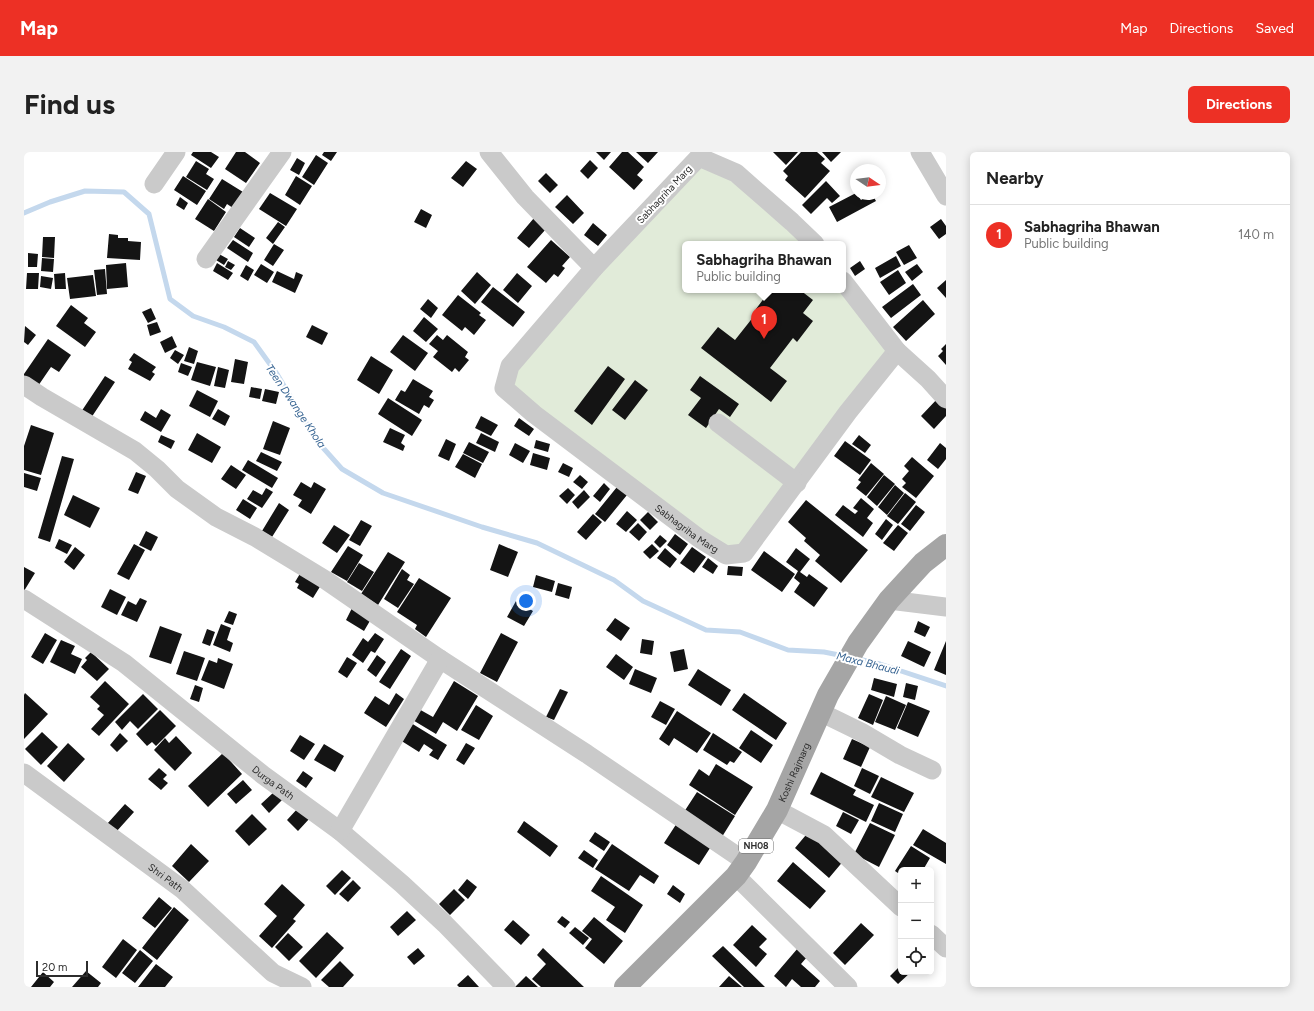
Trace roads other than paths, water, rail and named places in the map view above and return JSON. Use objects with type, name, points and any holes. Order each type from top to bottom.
[{"type":"main road","name":"Koshi Rajmarg","points":[[625,987],[741,869],[777,810],[828,695],[858,643],[889,600],[923,563],[946,545]]},
{"type":"street","points":[[154,184],[176,152]]},
{"type":"street","points":[[206,259],[282,152]]},
{"type":"street","points":[[489,152],[525,197],[594,268]]},
{"type":"street","points":[[920,152],[946,196]]},
{"type":"street","name":"Sabhagriha Marg","points":[[812,241],[736,173],[699,154],[594,268],[510,366],[504,388],[534,414],[688,530],[726,554],[744,553],[848,412],[897,351]]},
{"type":"street","points":[[846,285],[897,351],[946,399]]},
{"type":"street","points":[[24,385],[135,452],[157,469],[177,489],[216,517],[255,538],[324,579],[440,659],[587,754],[741,869],[848,987]]},
{"type":"street","points":[[718,423],[796,483]]},
{"type":"street","name":"Durga Path","points":[[24,599],[124,663],[263,776],[340,831],[402,884],[445,924],[506,987]]},
{"type":"street","points":[[889,600],[946,608]]},
{"type":"street","points":[[340,831],[440,659]]},
{"type":"street","points":[[820,712],[861,732],[900,755],[932,770]]},
{"type":"street","name":"Shri Path","points":[[24,773],[182,889],[273,973],[302,987]]},
{"type":"street","points":[[777,810],[824,835],[898,904]]},
{"type":"street","points":[[934,937],[946,948]]},
{"type":"waterway","name":"Teen Dwange Khola","points":[[24,213],[50,202],[85,191],[124,192],[149,214],[170,299],[193,316],[224,327],[254,342],[277,374],[317,441],[342,469],[383,493],[482,527],[537,543],[614,580],[643,601],[706,630],[740,632],[788,650],[824,652],[844,656]]},
{"type":"waterway","name":"Maxa Bhaudi","points":[[854,658],[880,664],[946,686]]},
{"type":"place","name":"Sabhagriha Bhawan","points":[[764,339]]}]
